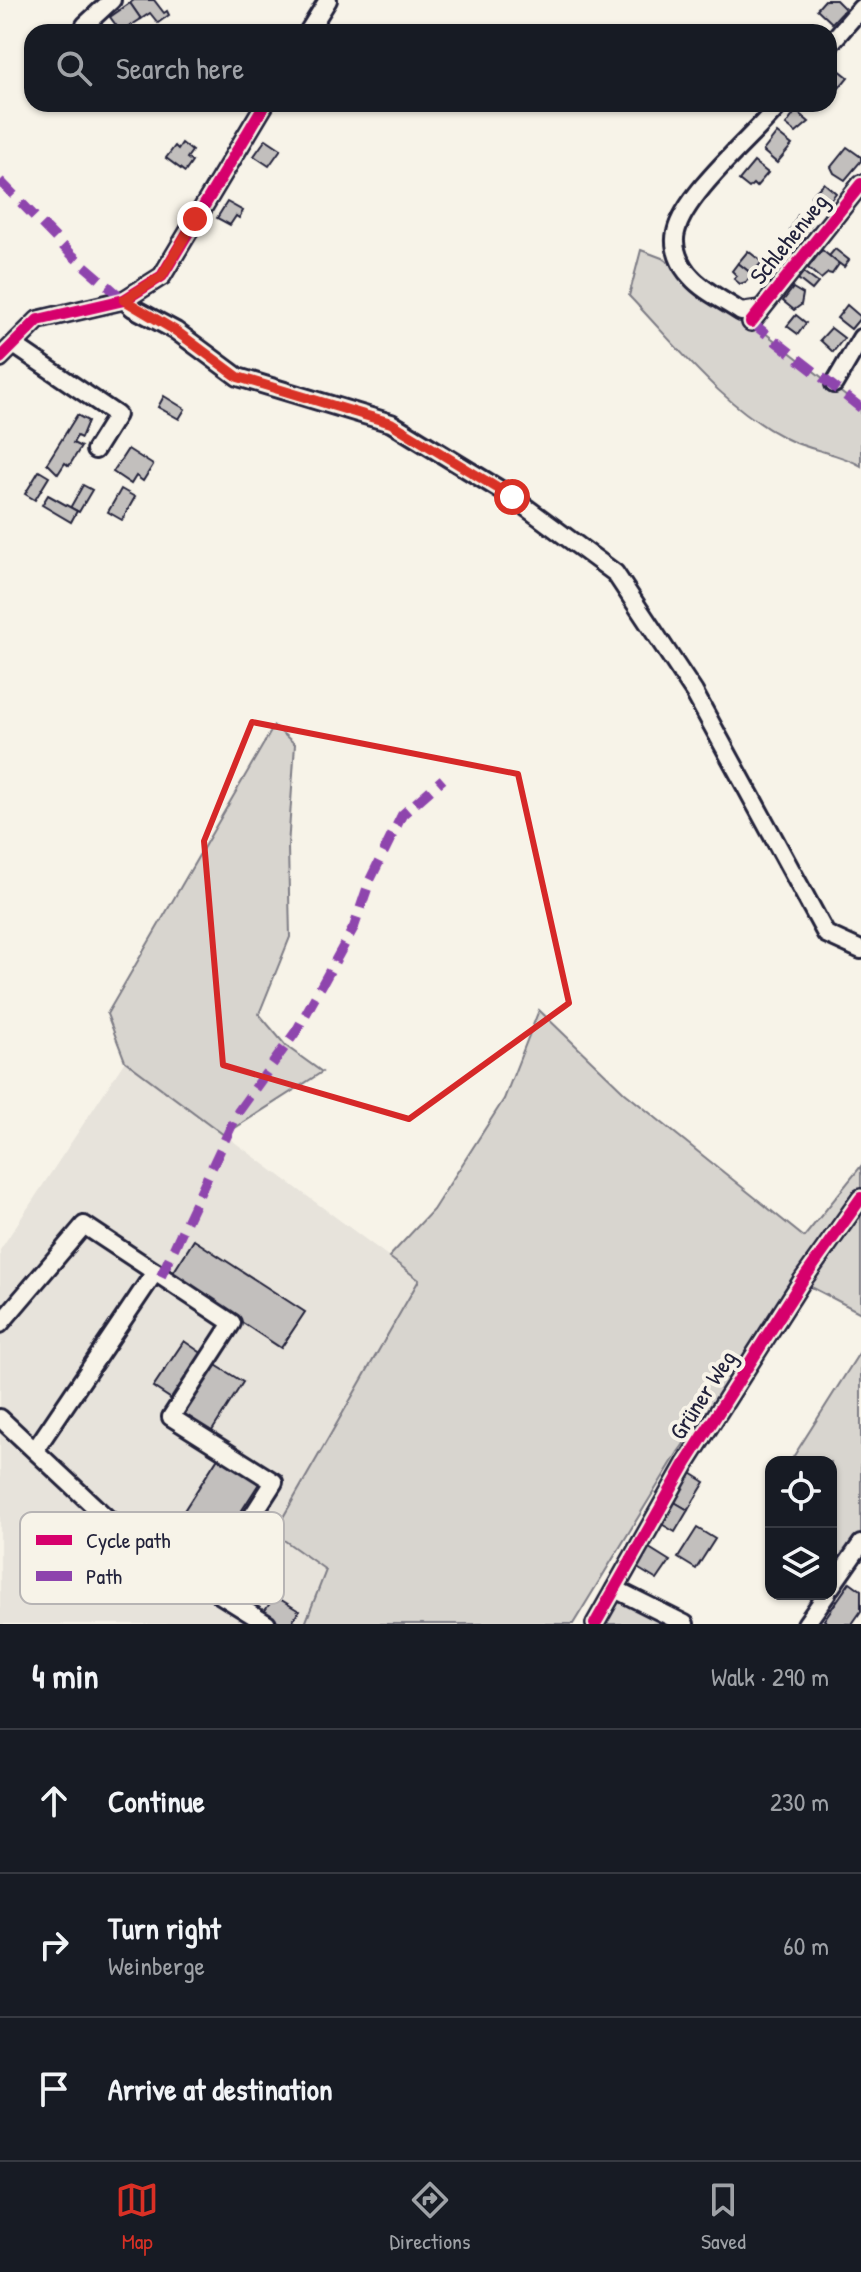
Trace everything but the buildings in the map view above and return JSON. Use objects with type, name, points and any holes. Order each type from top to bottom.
[{"type":"street","points":[[86,24],[112,0]]},
{"type":"street","points":[[313,24],[328,0]]},
{"type":"street","points":[[837,36],[861,8]]},
{"type":"street","points":[[0,358],[38,320],[124,300],[162,276],[260,112]]},
{"type":"street","name":"Schlehenweg","points":[[772,112],[689,205],[675,232],[676,253],[691,277],[741,312],[756,316],[861,184]]},
{"type":"street","points":[[124,300],[176,331],[238,377],[391,423],[512,497],[615,573],[694,692],[826,934],[861,950]]},
{"type":"street","points":[[834,384],[861,338]]},
{"type":"street","points":[[14,345],[117,415],[95,450]]},
{"type":"street","name":"Grüner Weg","points":[[595,1624],[686,1463],[802,1281],[861,1198]]},
{"type":"street","points":[[0,1324],[84,1225],[232,1323],[171,1417],[274,1482],[255,1512]]},
{"type":"street","points":[[35,1450],[155,1272]]},
{"type":"street","points":[[0,1418],[101,1512]]},
{"type":"street","points":[[837,1578],[861,1544]]},
{"type":"street","points":[[615,1589],[685,1624]]},
{"type":"street","points":[[806,1624],[823,1600]]},
{"type":"street","points":[[235,1604],[267,1624]]},
{"type":"highlighted area","points":[[252,722],[518,774],[569,1003],[409,1119],[223,1065],[204,841]]},
{"type":"shaded area","points":[[641,250],[662,258],[751,322],[861,408],[861,466],[804,446],[762,425],[701,374],[629,296]]},
{"type":"shaded area","points":[[274,726],[295,744],[288,847],[290,937],[259,1014],[286,1046],[322,1072],[224,1135],[125,1061],[107,1014]]},
{"type":"shaded area","points":[[539,1010],[625,1093],[804,1237],[861,1166],[861,1313],[802,1282],[678,1452],[573,1624],[305,1624],[326,1570],[284,1540],[284,1516],[419,1280],[389,1257],[433,1210],[504,1099]]},
{"type":"shaded area","points":[[125,1061],[419,1279],[284,1515],[284,1512],[20,1512],[20,1604],[284,1604],[284,1540],[326,1570],[305,1624],[0,1624],[0,1250]]},
{"type":"shaded area","points":[[861,1350],[861,1543],[845,1566],[837,1561],[837,1456],[794,1456]]},
{"type":"shaded area","points":[[615,1589],[685,1624],[598,1624]]},
{"type":"marked path","points":[[0,181],[72,255],[124,300]]},
{"type":"marked path","points":[[751,322],[861,408]]},
{"type":"marked path","points":[[161,1276],[238,1112],[297,1030],[354,927],[370,880],[402,815],[443,779]]},
{"type":"cycle path","points":[[0,358],[38,320],[124,300],[162,276],[260,112]]},
{"type":"cycle path","points":[[751,322],[861,184]]},
{"type":"cycle path","points":[[595,1624],[686,1463],[802,1281],[861,1198]]},
{"type":"route","points":[[195,219],[162,276],[124,300],[133,308],[176,331],[238,377],[391,423],[512,497]]}]
